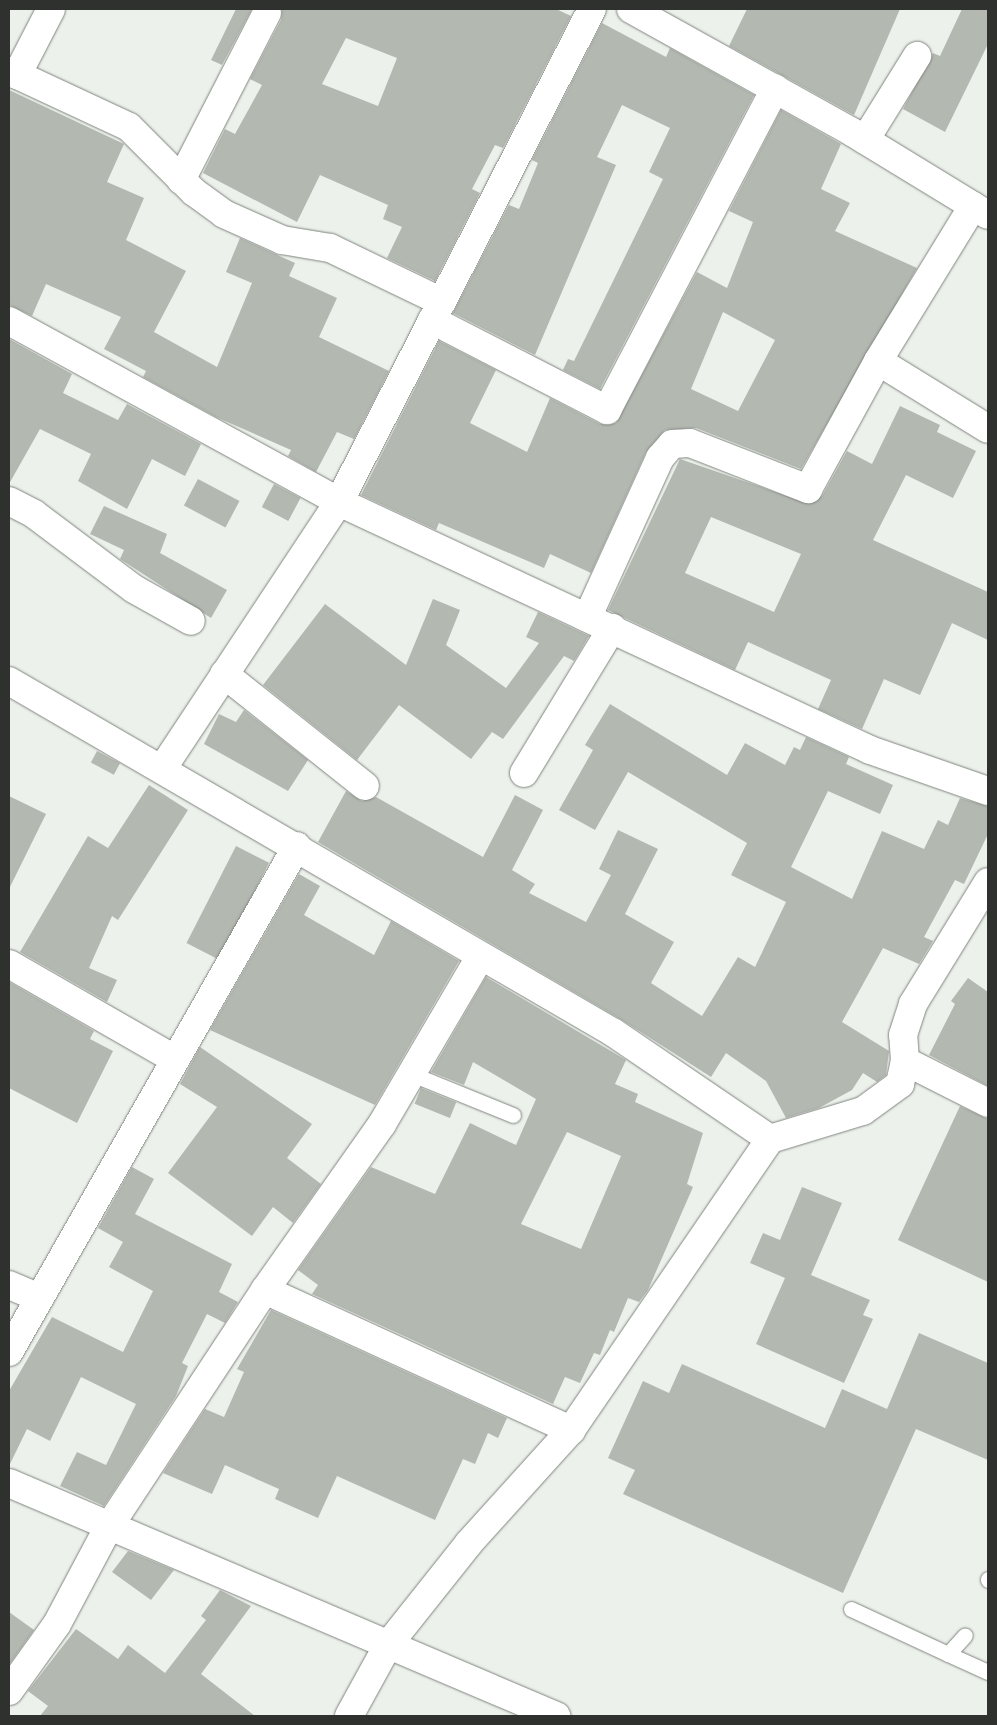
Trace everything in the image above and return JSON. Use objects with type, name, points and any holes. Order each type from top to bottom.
[{"type":"street","points":[[51,9],[13,73],[129,127],[181,180],[224,214],[282,240],[330,248],[607,410],[775,88]]},
{"type":"street","points":[[162,768],[339,502],[592,9]]},
{"type":"street","points":[[588,616],[660,458],[672,444],[690,443],[808,489],[878,362],[981,210],[775,88],[630,9]]},
{"type":"street","points":[[181,180],[267,14]]},
{"type":"street","points":[[865,140],[917,56]]},
{"type":"street","points":[[9,322],[339,502],[588,616],[870,750],[988,791]]},
{"type":"street","points":[[878,362],[988,429]]},
{"type":"street","points":[[9,502],[34,514],[134,589],[191,621]]},
{"type":"street","points":[[524,774],[612,628]]},
{"type":"street","points":[[224,674],[365,786]]},
{"type":"street","points":[[9,681],[297,846],[480,957],[614,1033],[770,1139]]},
{"type":"street","points":[[9,1352],[37,1297],[297,846]]},
{"type":"street","points":[[349,1716],[388,1645],[469,1543],[571,1430],[770,1139],[864,1111],[900,1084],[905,1061],[903,1036],[913,1004],[988,882]]},
{"type":"street","points":[[9,1691],[58,1624],[108,1528],[265,1290],[382,1124],[480,957]]},
{"type":"street","points":[[9,964],[174,1059]]},
{"type":"street","points":[[905,1061],[988,1103]]},
{"type":"street","points":[[9,1285],[37,1297]]},
{"type":"street","points":[[265,1290],[571,1430]]},
{"type":"street","points":[[9,1483],[108,1528],[556,1716]]},
{"type":"lane","points":[[412,1074],[513,1115]]},
{"type":"lane","points":[[851,1609],[988,1672]]},
{"type":"lane","points":[[948,1654],[965,1635]]},
{"type":"building","points":[[236,9],[252,9],[222,65],[211,60]]},
{"type":"building","points":[[282,9],[556,9],[571,16],[503,148],[495,145],[472,189],[480,193],[435,281],[387,258],[402,227],[383,219],[388,205],[320,175],[297,222],[203,173],[225,129],[235,134],[262,85],[250,79],[281,20]],"holes":[[[346,38],[397,58],[378,106],[322,84]]]},
{"type":"building","points":[[747,9],[900,9],[854,115],[729,46]]},
{"type":"building","points":[[962,9],[988,9],[988,44],[945,132],[903,109],[933,53],[940,56]]},
{"type":"building","points":[[602,23],[666,57],[670,48],[754,95],[600,389],[563,370],[568,359],[574,361],[663,179],[649,172],[670,128],[622,105],[597,157],[616,165],[535,355],[453,313],[509,205],[519,209],[538,163],[532,160]]},
{"type":"building","points":[[9,90],[124,144],[107,182],[144,198],[126,240],[186,271],[154,332],[217,367],[252,283],[226,272],[240,238],[295,263],[289,276],[337,298],[319,337],[389,371],[354,439],[337,432],[316,472],[288,456],[291,450],[216,417],[143,377],[146,371],[104,349],[121,317],[46,284],[32,316],[9,305]]},
{"type":"building","points":[[781,110],[841,144],[821,189],[850,203],[835,231],[917,268],[801,469],[696,428],[665,430],[646,452],[591,573],[550,554],[544,568],[439,523],[436,530],[361,495],[439,341],[496,370],[470,423],[527,452],[550,398],[600,424],[616,423],[697,272],[727,288],[753,222],[729,211]],"holes":[[[723,312],[775,340],[738,411],[691,389]]]},
{"type":"building","points":[[9,339],[72,374],[63,393],[118,420],[127,404],[201,444],[185,476],[152,459],[127,509],[78,481],[91,454],[40,429],[9,484]]},
{"type":"building","points":[[900,406],[940,425],[937,432],[976,451],[953,498],[906,475],[873,540],[988,592],[988,640],[952,623],[920,695],[884,679],[862,729],[818,709],[831,680],[748,642],[735,670],[608,610],[680,459],[810,504],[822,496],[847,451],[872,464]],"holes":[[[711,517],[801,554],[774,612],[685,573]]]},
{"type":"building","points":[[198,479],[239,501],[225,528],[184,505]]},
{"type":"building","points":[[274,484],[300,498],[288,521],[262,507]]},
{"type":"building","points":[[104,506],[167,534],[160,553],[227,590],[211,618],[120,559],[124,550],[90,534]]},
{"type":"building","points":[[433,599],[460,610],[446,645],[506,688],[539,643],[526,637],[538,612],[589,636],[574,661],[564,656],[503,739],[492,732],[471,759],[399,705],[357,760],[263,685],[325,604],[406,665]]},
{"type":"building","points":[[610,704],[727,775],[745,743],[785,765],[794,747],[800,750],[806,737],[849,757],[846,764],[893,785],[880,814],[828,791],[791,867],[852,899],[882,831],[924,849],[938,820],[948,825],[960,798],[988,806],[988,834],[964,884],[955,880],[924,937],[933,941],[919,964],[883,948],[842,1022],[889,1051],[886,1075],[877,1082],[863,1073],[852,1090],[819,1108],[786,1118],[766,1081],[726,1053],[711,1077],[622,1020],[318,842],[346,791],[362,801],[376,797],[483,857],[515,795],[543,810],[512,870],[535,884],[529,893],[586,922],[611,875],[599,869],[618,830],[658,849],[625,914],[674,942],[651,983],[702,1016],[738,957],[755,967],[786,902],[731,875],[747,843],[628,772],[595,830],[559,810],[593,750],[585,745]]},
{"type":"building","points":[[244,710],[308,760],[288,791],[204,744],[219,714],[236,722]]},
{"type":"building","points":[[97,751],[120,763],[114,775],[91,762]]},
{"type":"building","points":[[149,785],[188,810],[118,920],[112,916],[89,968],[117,980],[107,1002],[20,952],[88,836],[108,848]]},
{"type":"building","points":[[9,796],[46,814],[9,889]]},
{"type":"building","points":[[236,846],[269,863],[219,960],[187,943]]},
{"type":"building","points":[[299,874],[320,886],[304,915],[374,955],[391,921],[459,961],[375,1105],[210,1030]]},
{"type":"building","points":[[486,977],[626,1060],[615,1084],[638,1094],[635,1102],[703,1133],[687,1184],[693,1187],[648,1290],[639,1302],[628,1298],[614,1332],[610,1330],[600,1355],[594,1353],[580,1383],[565,1377],[553,1404],[312,1294],[318,1285],[298,1270],[371,1167],[435,1194],[470,1123],[516,1145],[536,1099],[473,1062],[464,1085],[431,1072]],"holes":[[[567,1132],[621,1156],[581,1249],[521,1224]]]},
{"type":"building","points":[[968,978],[988,992],[988,1086],[929,1055],[955,1004],[951,1001]]},
{"type":"building","points":[[9,982],[94,1031],[90,1039],[113,1051],[77,1123],[9,1088]]},
{"type":"building","points":[[200,1047],[312,1124],[287,1158],[321,1184],[293,1223],[273,1207],[252,1236],[168,1173],[217,1107],[180,1084]]},
{"type":"building","points":[[421,1088],[456,1102],[450,1118],[415,1104]]},
{"type":"building","points":[[960,1106],[988,1119],[988,1282],[898,1240]]},
{"type":"building","points":[[132,1167],[154,1179],[135,1214],[232,1264],[219,1292],[238,1302],[225,1323],[207,1314],[182,1363],[188,1366],[176,1396],[104,1506],[60,1486],[77,1452],[106,1465],[136,1404],[81,1377],[50,1441],[27,1429],[9,1466],[9,1391],[52,1317],[123,1352],[153,1291],[109,1267],[123,1242],[98,1228]]},
{"type":"building","points":[[802,1187],[842,1203],[811,1275],[870,1300],[863,1315],[873,1319],[844,1383],[756,1344],[785,1278],[750,1263],[763,1233],[780,1240]]},
{"type":"building","points":[[271,1310],[507,1418],[498,1438],[488,1433],[475,1464],[463,1459],[435,1520],[337,1476],[318,1518],[275,1499],[279,1489],[225,1465],[212,1494],[163,1473],[205,1409],[224,1417],[244,1372],[237,1369]]},
{"type":"building","points":[[919,1333],[988,1363],[988,1460],[916,1429],[843,1593],[623,1494],[635,1470],[608,1458],[643,1381],[669,1393],[682,1364],[825,1428],[842,1389],[887,1409]]},
{"type":"building","points":[[128,1551],[174,1570],[151,1600],[112,1572]]},
{"type":"building","points":[[220,1590],[251,1606],[201,1674],[255,1716],[40,1716],[48,1706],[28,1691],[76,1629],[118,1659],[128,1645],[165,1673],[206,1620],[201,1616]]},
{"type":"building","points":[[9,1612],[34,1630],[9,1665]]}]
